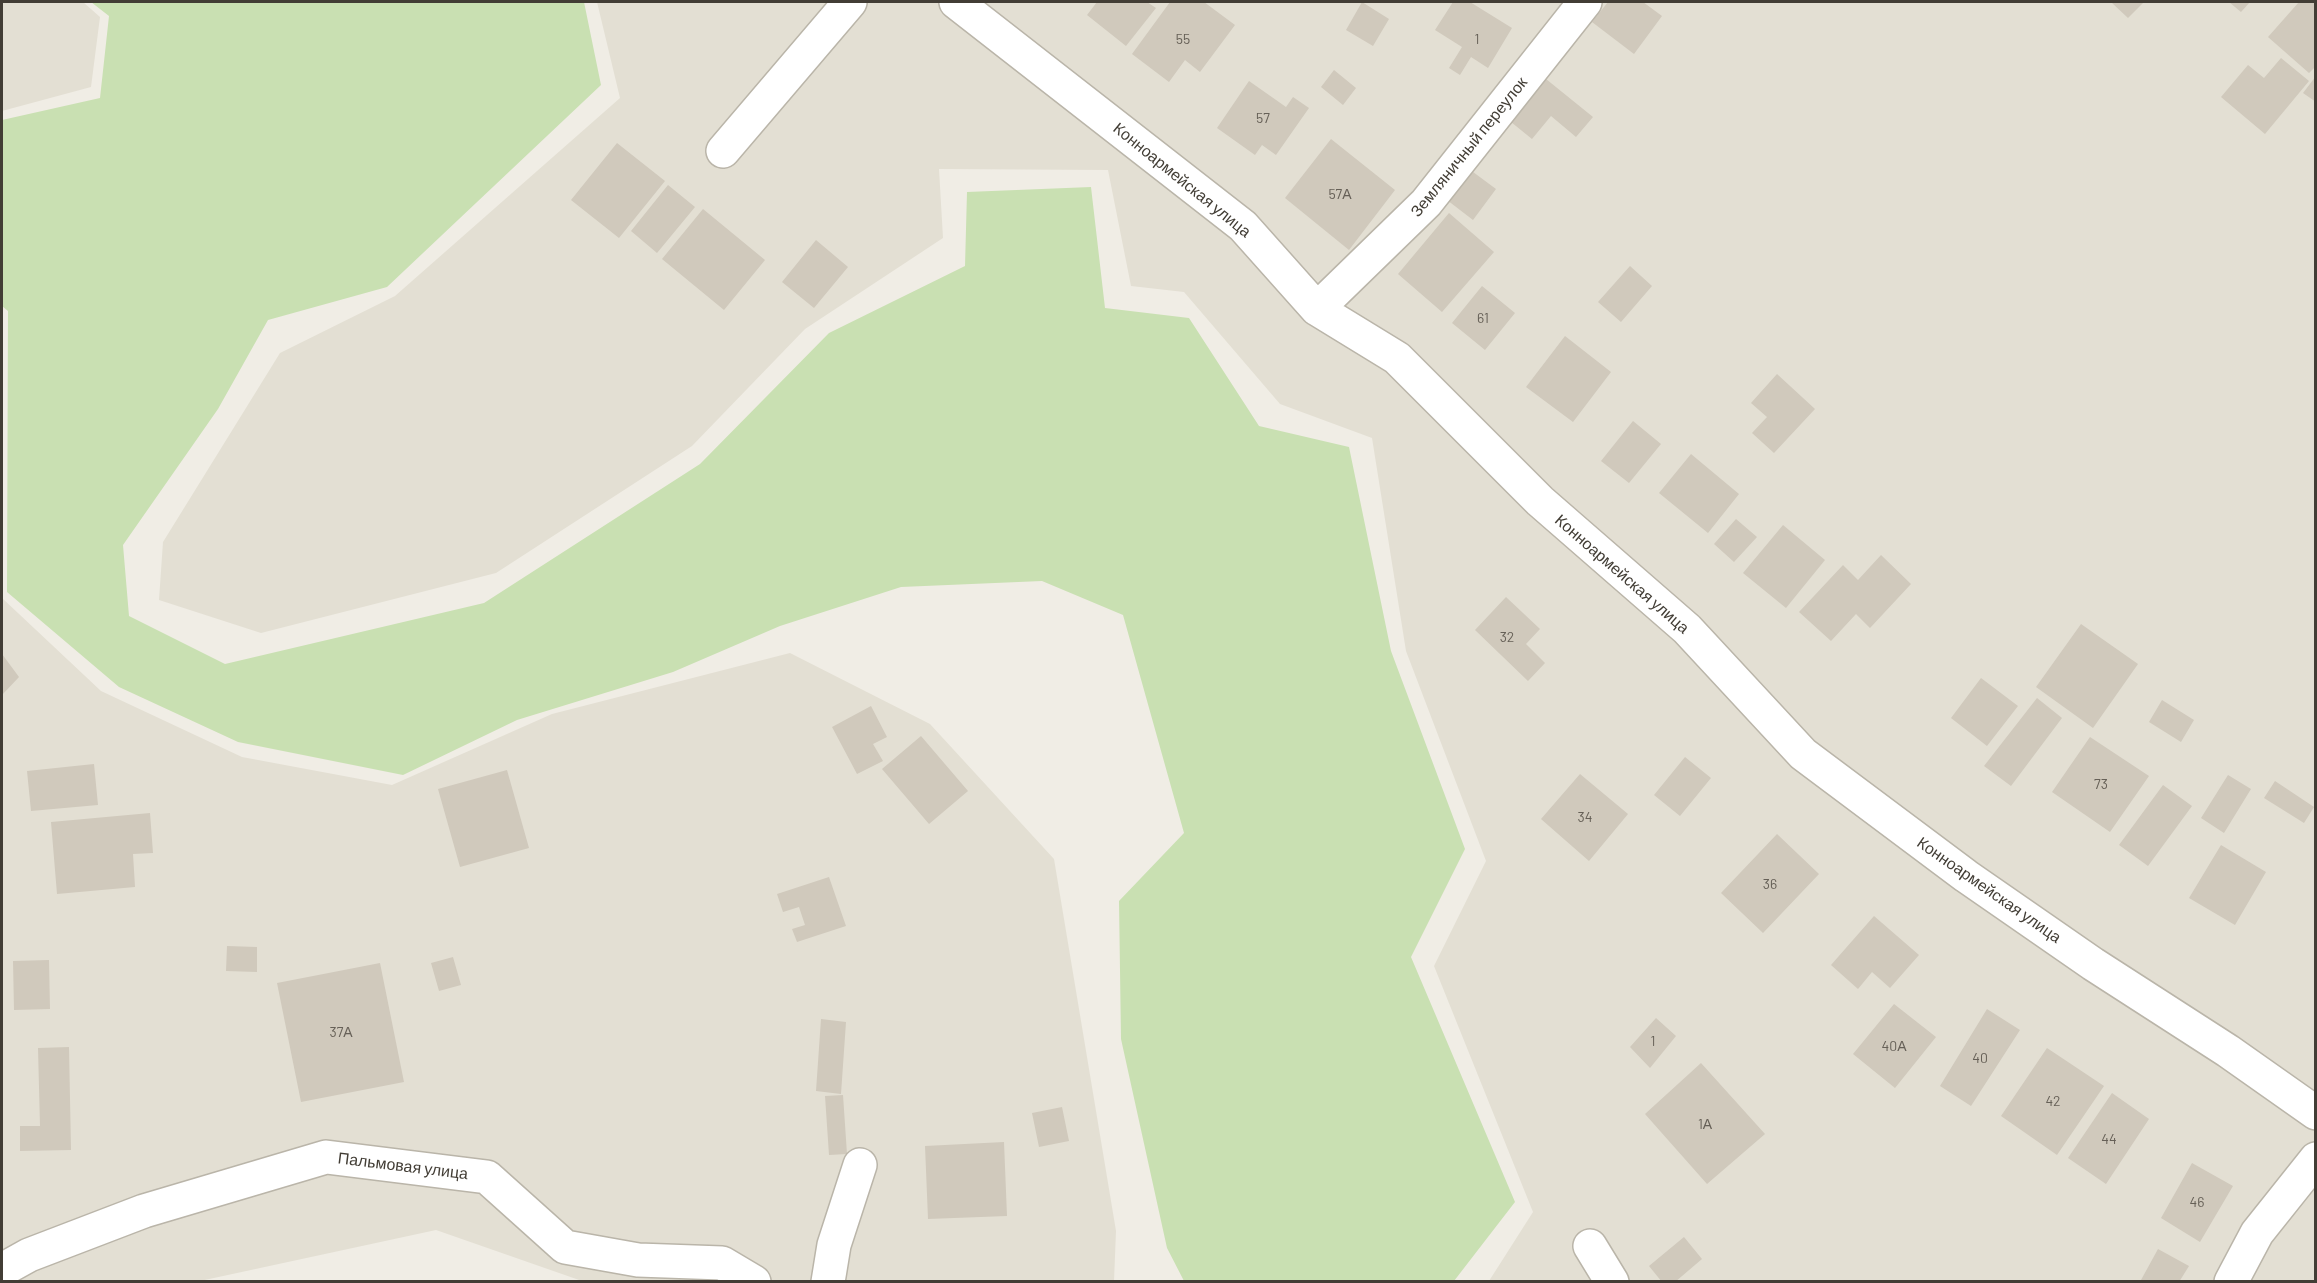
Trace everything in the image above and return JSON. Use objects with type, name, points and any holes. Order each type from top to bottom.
[{"type":"street","points":[[723,151],[850,2]]},
{"type":"street","name":"Конноармейская улица","points":[[956,2],[1243,226],[1317,309],[1397,358],[1540,501],[1687,629],[1803,754],[1966,876],[2093,964],[2228,1051],[2316,1113]]},
{"type":"street","name":"Земляничный переулок","points":[[1317,309],[1426,203],[1585,2]]},
{"type":"street","name":"Пальмовая улица","points":[[2,1270],[29,1255],[144,1211],[326,1157],[487,1177],[565,1246],[638,1260],[722,1263],[754,1281]]},
{"type":"street","points":[[2231,1281],[2257,1233],[2316,1159]]},
{"type":"street","points":[[828,1281],[834,1245],[860,1165]]},
{"type":"street","points":[[1590,1246],[1612,1281]]},
{"type":"shaded area","points":[[2,2],[83,2],[100,17],[91,87],[2,111]]},
{"type":"shaded area","points":[[597,2],[2315,2],[2315,1281],[1489,1281],[1533,1212],[1434,966],[1486,861],[1406,651],[1372,438],[1280,404],[1184,292],[1131,286],[1108,170],[939,169],[943,238],[805,329],[692,446],[496,573],[261,633],[159,600],[163,542],[280,353],[395,296],[620,98]]},
{"type":"shaded area","points":[[2,598],[101,691],[242,757],[392,785],[552,714],[790,653],[930,724],[1054,859],[1116,1231],[1114,1281],[582,1281],[436,1230],[200,1281],[2,1281]]},
{"type":"green space","points":[[91,2],[584,2],[601,85],[387,287],[268,320],[218,409],[123,545],[129,616],[225,664],[484,603],[700,464],[829,333],[965,266],[967,192],[1091,187],[1105,308],[1189,318],[1259,426],[1349,447],[1391,651],[1465,849],[1411,957],[1515,1202],[1454,1281],[1184,1281],[1167,1248],[1121,1039],[1119,901],[1184,833],[1123,615],[1042,581],[901,587],[780,626],[673,672],[517,720],[403,775],[238,742],[119,687],[7,592],[8,311],[2,306],[2,120],[100,98],[109,16]]},
{"type":"building","points":[[1097,2],[1147,2],[1156,8],[1126,46],[1087,15]]},
{"type":"building","points":[[1170,2],[1204,2],[1235,25],[1200,72],[1185,60],[1169,82],[1132,54]]},
{"type":"building","points":[[1362,2],[1389,19],[1373,46],[1346,30]]},
{"type":"building","points":[[1453,2],[1470,2],[1512,28],[1488,68],[1471,57],[1460,75],[1449,68],[1462,47],[1435,30]]},
{"type":"building","points":[[1608,2],[1643,2],[1662,16],[1634,54],[1592,22]]},
{"type":"building","points":[[2111,2],[2144,2],[2128,18]]},
{"type":"building","points":[[2229,2],[2250,2],[2241,12]]},
{"type":"building","points":[[2299,2],[2316,2],[2316,66],[2309,73],[2268,37]]},
{"type":"building","points":[[2281,58],[2309,81],[2265,134],[2221,97],[2248,65],[2264,78]]},
{"type":"building","points":[[1334,70],[1356,88],[1343,105],[1321,87]]},
{"type":"building","points":[[2316,76],[2316,102],[2303,93]]},
{"type":"building","points":[[1546,79],[1593,117],[1576,137],[1551,116],[1532,139],[1511,122]]},
{"type":"building","points":[[1249,81],[1286,107],[1293,97],[1309,108],[1276,155],[1262,145],[1255,155],[1217,128]]},
{"type":"building","points":[[1331,139],[1395,190],[1349,250],[1285,198]]},
{"type":"building","points":[[617,143],[665,181],[619,238],[571,200]]},
{"type":"building","points":[[1469,169],[1496,189],[1473,220],[1447,200]]},
{"type":"building","points":[[668,185],[695,207],[657,253],[631,231]]},
{"type":"building","points":[[703,209],[765,260],[724,310],[662,259]]},
{"type":"building","points":[[1449,213],[1494,252],[1442,312],[1398,274]]},
{"type":"building","points":[[816,240],[848,267],[814,308],[782,282]]},
{"type":"building","points":[[1630,266],[1652,286],[1621,322],[1598,302]]},
{"type":"building","points":[[1482,286],[1515,313],[1485,350],[1452,323]]},
{"type":"building","points":[[1565,336],[1611,372],[1573,422],[1526,387]]},
{"type":"building","points":[[1777,374],[1815,409],[1774,453],[1752,433],[1767,417],[1751,403]]},
{"type":"building","points":[[1633,421],[1661,444],[1629,483],[1601,461]]},
{"type":"building","points":[[1691,454],[1739,494],[1708,533],[1659,493]]},
{"type":"building","points":[[1736,519],[1757,537],[1734,562],[1714,544]]},
{"type":"building","points":[[1783,525],[1825,560],[1786,608],[1743,573]]},
{"type":"building","points":[[1881,555],[1911,584],[1870,628],[1856,614],[1831,641],[1799,612],[1843,565],[1858,580]]},
{"type":"building","points":[[1506,597],[1540,629],[1526,644],[1545,663],[1528,681],[1475,630]]},
{"type":"building","points":[[2081,624],[2138,664],[2093,728],[2036,687]]},
{"type":"building","points":[[2,654],[19,677],[2,695]]},
{"type":"building","points":[[1981,678],[2018,706],[1987,746],[1951,718]]},
{"type":"building","points":[[2037,698],[2062,718],[2011,786],[1984,766]]},
{"type":"building","points":[[2162,700],[2194,720],[2181,742],[2149,722]]},
{"type":"building","points":[[871,706],[887,737],[873,744],[883,761],[857,774],[832,727]]},
{"type":"building","points":[[921,736],[968,791],[929,824],[882,769]]},
{"type":"building","points":[[2090,737],[2149,776],[2110,832],[2052,792]]},
{"type":"building","points":[[1685,757],[1711,778],[1680,816],[1654,795]]},
{"type":"building","points":[[94,764],[98,805],[31,811],[27,771]]},
{"type":"building","points":[[507,770],[529,848],[460,867],[438,789]]},
{"type":"building","points":[[1580,774],[1628,814],[1589,861],[1541,819]]},
{"type":"building","points":[[2228,775],[2251,789],[2224,833],[2201,818]]},
{"type":"building","points":[[2275,781],[2314,807],[2304,823],[2264,798]]},
{"type":"building","points":[[2163,785],[2192,806],[2148,866],[2119,845]]},
{"type":"building","points":[[150,813],[153,853],[133,854],[135,887],[57,894],[51,822]]},
{"type":"building","points":[[1777,834],[1819,874],[1763,933],[1721,893]]},
{"type":"building","points":[[2221,845],[2266,872],[2235,925],[2189,898]]},
{"type":"building","points":[[829,877],[846,926],[797,942],[792,929],[805,925],[799,907],[783,912],[777,894]]},
{"type":"building","points":[[1874,916],[1919,955],[1890,988],[1872,972],[1858,989],[1831,965]]},
{"type":"building","points":[[227,946],[257,947],[257,972],[226,971]]},
{"type":"building","points":[[453,957],[461,985],[439,991],[431,963]]},
{"type":"building","points":[[49,960],[50,1009],[14,1010],[13,961]]},
{"type":"building","points":[[380,963],[404,1082],[301,1102],[277,983]]},
{"type":"building","points":[[1894,1004],[1936,1037],[1895,1088],[1853,1054]]},
{"type":"building","points":[[1987,1009],[2020,1030],[1971,1106],[1940,1086]]},
{"type":"building","points":[[1656,1018],[1676,1036],[1650,1068],[1630,1047]]},
{"type":"building","points":[[821,1019],[846,1022],[841,1094],[816,1091]]},
{"type":"building","points":[[69,1047],[71,1150],[20,1151],[20,1126],[40,1126],[38,1048]]},
{"type":"building","points":[[2047,1048],[2104,1086],[2057,1155],[2001,1116]]},
{"type":"building","points":[[1701,1063],[1765,1134],[1707,1184],[1645,1114]]},
{"type":"building","points":[[2112,1093],[2149,1119],[2106,1184],[2068,1158]]},
{"type":"building","points":[[843,1095],[847,1154],[829,1155],[825,1096]]},
{"type":"building","points":[[1062,1107],[1069,1141],[1039,1147],[1032,1113]]},
{"type":"building","points":[[1004,1142],[1007,1216],[928,1219],[925,1146]]},
{"type":"building","points":[[2192,1163],[2233,1186],[2200,1242],[2161,1218]]},
{"type":"building","points":[[1684,1237],[1702,1259],[1675,1282],[1662,1282],[1649,1266]]},
{"type":"building","points":[[2158,1249],[2189,1266],[2179,1282],[2144,1282],[2141,1280]]}]
